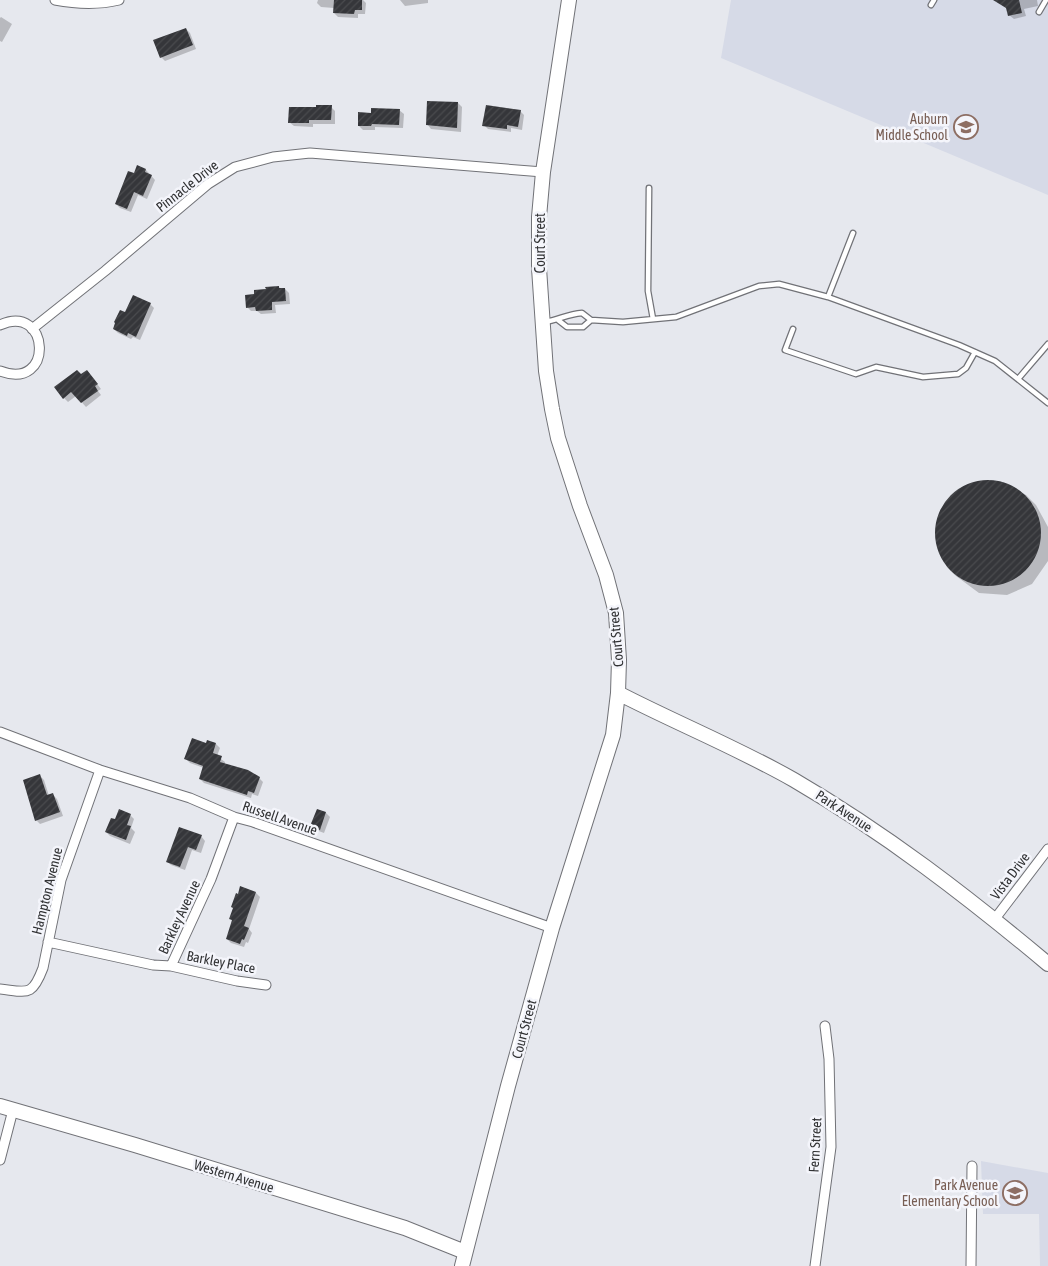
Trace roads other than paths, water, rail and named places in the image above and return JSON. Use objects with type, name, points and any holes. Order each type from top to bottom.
[{"type":"main road","name":"Court Street","points":[[464,1259],[552,928],[613,735],[618,692],[619,660],[616,613],[606,575],[580,506],[558,438],[546,371],[538,243],[543,172],[570,0]]},
{"type":"main road","name":"Park Avenue","points":[[618,692],[793,779],[847,812],[950,884],[1048,964]]},
{"type":"main road","name":"Western Avenue","points":[[6,1108],[135,1145],[406,1228],[464,1259]]},
{"type":"street","points":[[55,0],[89,4],[119,0]]},
{"type":"street","name":"Pinnacle Drive","points":[[32,329],[105,271],[208,184],[235,167],[273,157],[310,153],[543,172]]},
{"type":"street","points":[[0,325],[12,322],[23,323],[32,329],[39,338],[41,350],[38,360],[31,369],[21,374],[10,375],[0,372]]},
{"type":"street","name":"Russell Avenue","points":[[0,732],[100,770],[190,798],[234,817],[253,822],[552,928]]},
{"type":"street","name":"Hampton Avenue","points":[[0,989],[24,991],[35,987],[43,968],[61,880],[100,770]]},
{"type":"street","name":"Barkley Avenue","points":[[48,942],[153,965],[171,966],[211,879],[234,817]]},
{"type":"street","name":"Vista Drive","points":[[994,920],[1048,849]]},
{"type":"street","name":"Barkley Place","points":[[171,966],[237,981],[266,985]]},
{"type":"street","name":"Fern Street","points":[[815,1266],[831,1147],[829,1059],[825,1026]]},
{"type":"street","points":[[0,1160],[6,1108]]},
{"type":"street","points":[[971,1266],[972,1166]]},
{"type":"lane","points":[[931,5],[934,0]]},
{"type":"lane","points":[[1040,12],[1046,0]]},
{"type":"lane","points":[[649,188],[648,291],[653,320]]},
{"type":"lane","points":[[828,297],[853,232]]},
{"type":"lane","points":[[543,322],[558,320],[569,314],[582,314],[591,320],[623,322],[676,317],[759,286],[780,284],[828,297],[975,352],[995,361],[1048,402]]},
{"type":"lane","points":[[558,320],[566,327],[582,327],[591,320]]},
{"type":"lane","points":[[793,329],[785,350],[856,374],[876,367],[923,378],[958,374],[966,368],[975,352]]},
{"type":"lane","points":[[1018,379],[1048,344]]},
{"type":"place","name":"Auburn Middle School","points":[[966,127]]},
{"type":"place","name":"Park Avenue Elementary School","points":[[1015,1193]]}]
